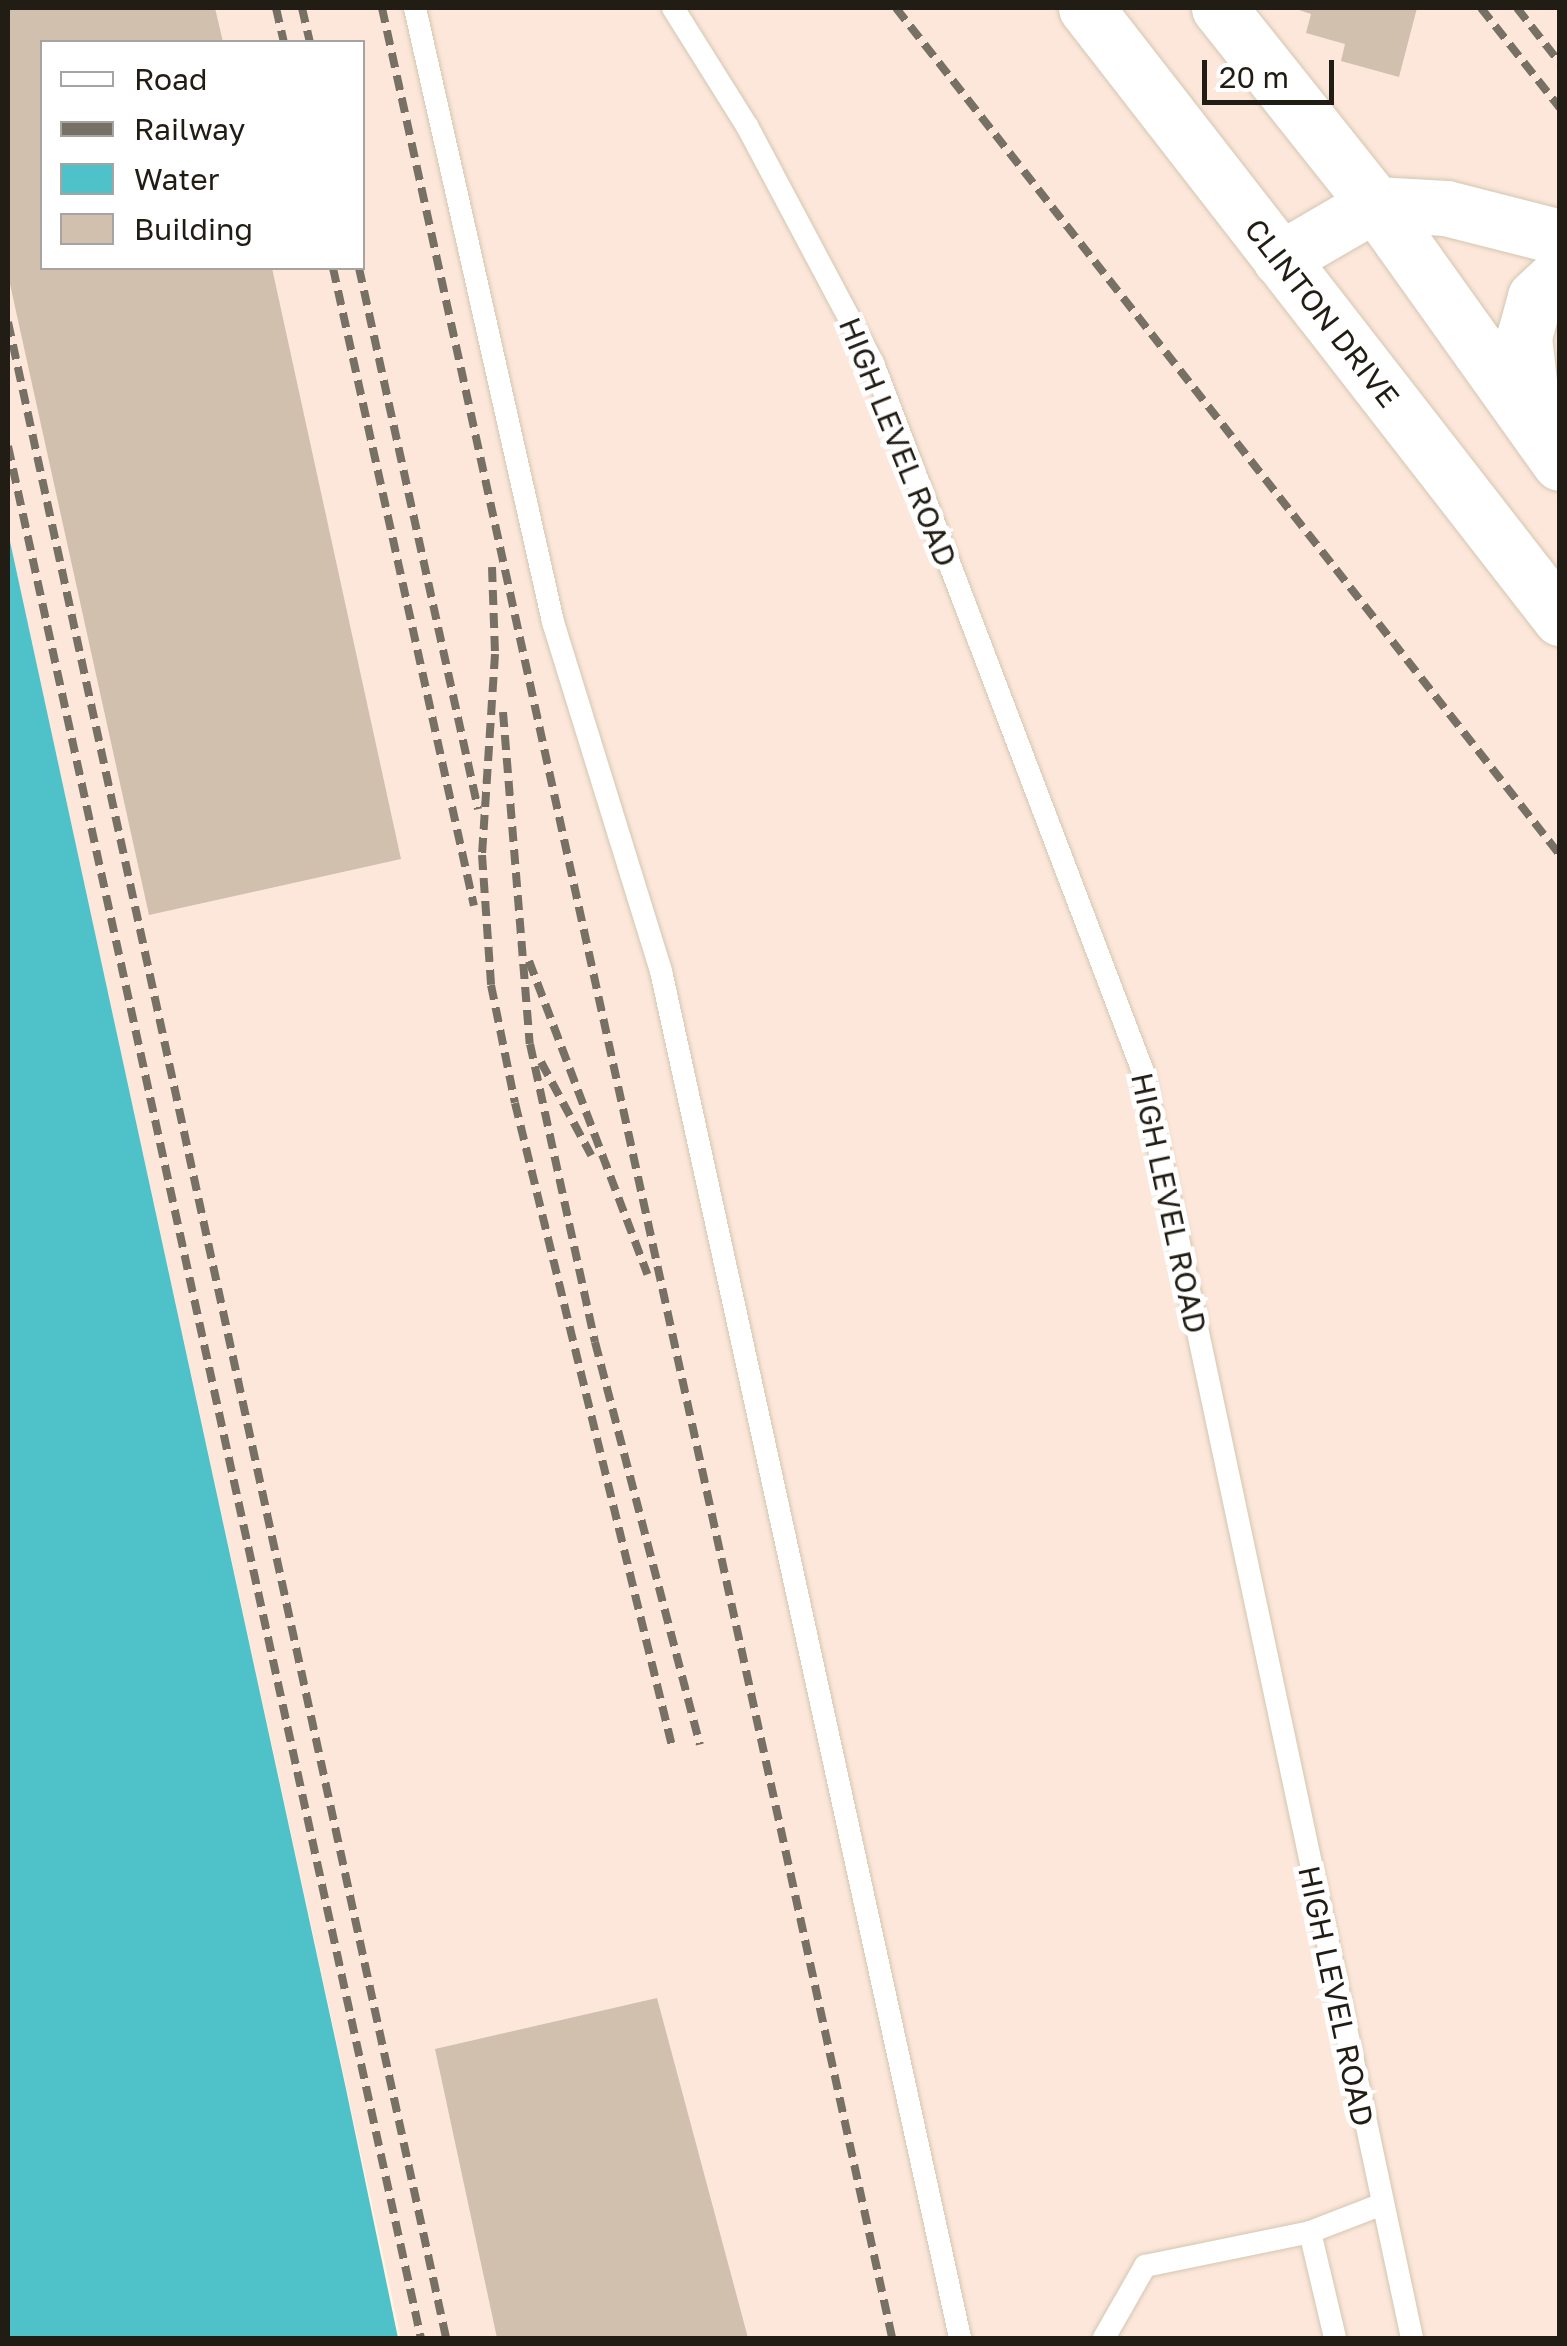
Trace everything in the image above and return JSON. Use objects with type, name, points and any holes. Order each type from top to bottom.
[{"type":"main road","name":"CLINTON DRIVE","points":[[1086,8],[1560,618]]},
{"type":"main road","points":[[1219,8],[1375,204],[1548,448]]},
{"type":"main road","points":[[1280,258],[1375,204],[1446,208],[1560,237]]},
{"type":"main road","points":[[1548,448],[1524,337],[1535,297],[1560,274]]},
{"type":"lane","points":[[416,8],[553,622],[661,970],[960,2338]]},
{"type":"lane","name":"HIGH LEVEL ROAD","points":[[673,8],[746,126],[873,363],[1142,1069],[1380,2205],[1412,2338]]},
{"type":"lane","points":[[1104,2338],[1145,2266],[1310,2232],[1380,2205]]},
{"type":"lane","points":[[1310,2232],[1335,2338]]},
{"type":"shaded area","points":[[8,8],[1559,8],[1559,2338],[401,2338],[8,532]]},
{"type":"water","points":[[8,532],[346,2089],[398,2338],[8,2338]]},
{"type":"building","points":[[8,8],[215,8],[223,40],[40,40],[40,270],[272,270],[401,859],[149,915],[8,275]]},
{"type":"building","points":[[1293,8],[1417,8],[1399,77],[1341,61],[1345,44],[1306,33],[1311,14]]},
{"type":"building","points":[[657,1998],[748,2338],[497,2338],[435,2049]]},
{"type":"railway","points":[[276,8],[284,40]]},
{"type":"railway","points":[[302,8],[310,40]]},
{"type":"railway","points":[[382,8],[892,2338]]},
{"type":"railway","points":[[896,8],[1560,855]]},
{"type":"railway","points":[[1481,8],[1560,108]]},
{"type":"railway","points":[[1517,8],[1560,63]]},
{"type":"railway","points":[[333,270],[474,906]]},
{"type":"railway","points":[[359,270],[478,809]]},
{"type":"railway","points":[[8,322],[446,2338]]},
{"type":"railway","points":[[8,446],[421,2338]]},
{"type":"railway","points":[[492,567],[495,654],[482,855],[491,985],[515,1103],[673,1750]]},
{"type":"railway","points":[[503,712],[530,1044],[595,1342],[700,1745]]},
{"type":"railway","points":[[529,961],[647,1274]]},
{"type":"railway","points":[[541,1062],[591,1155]]}]
